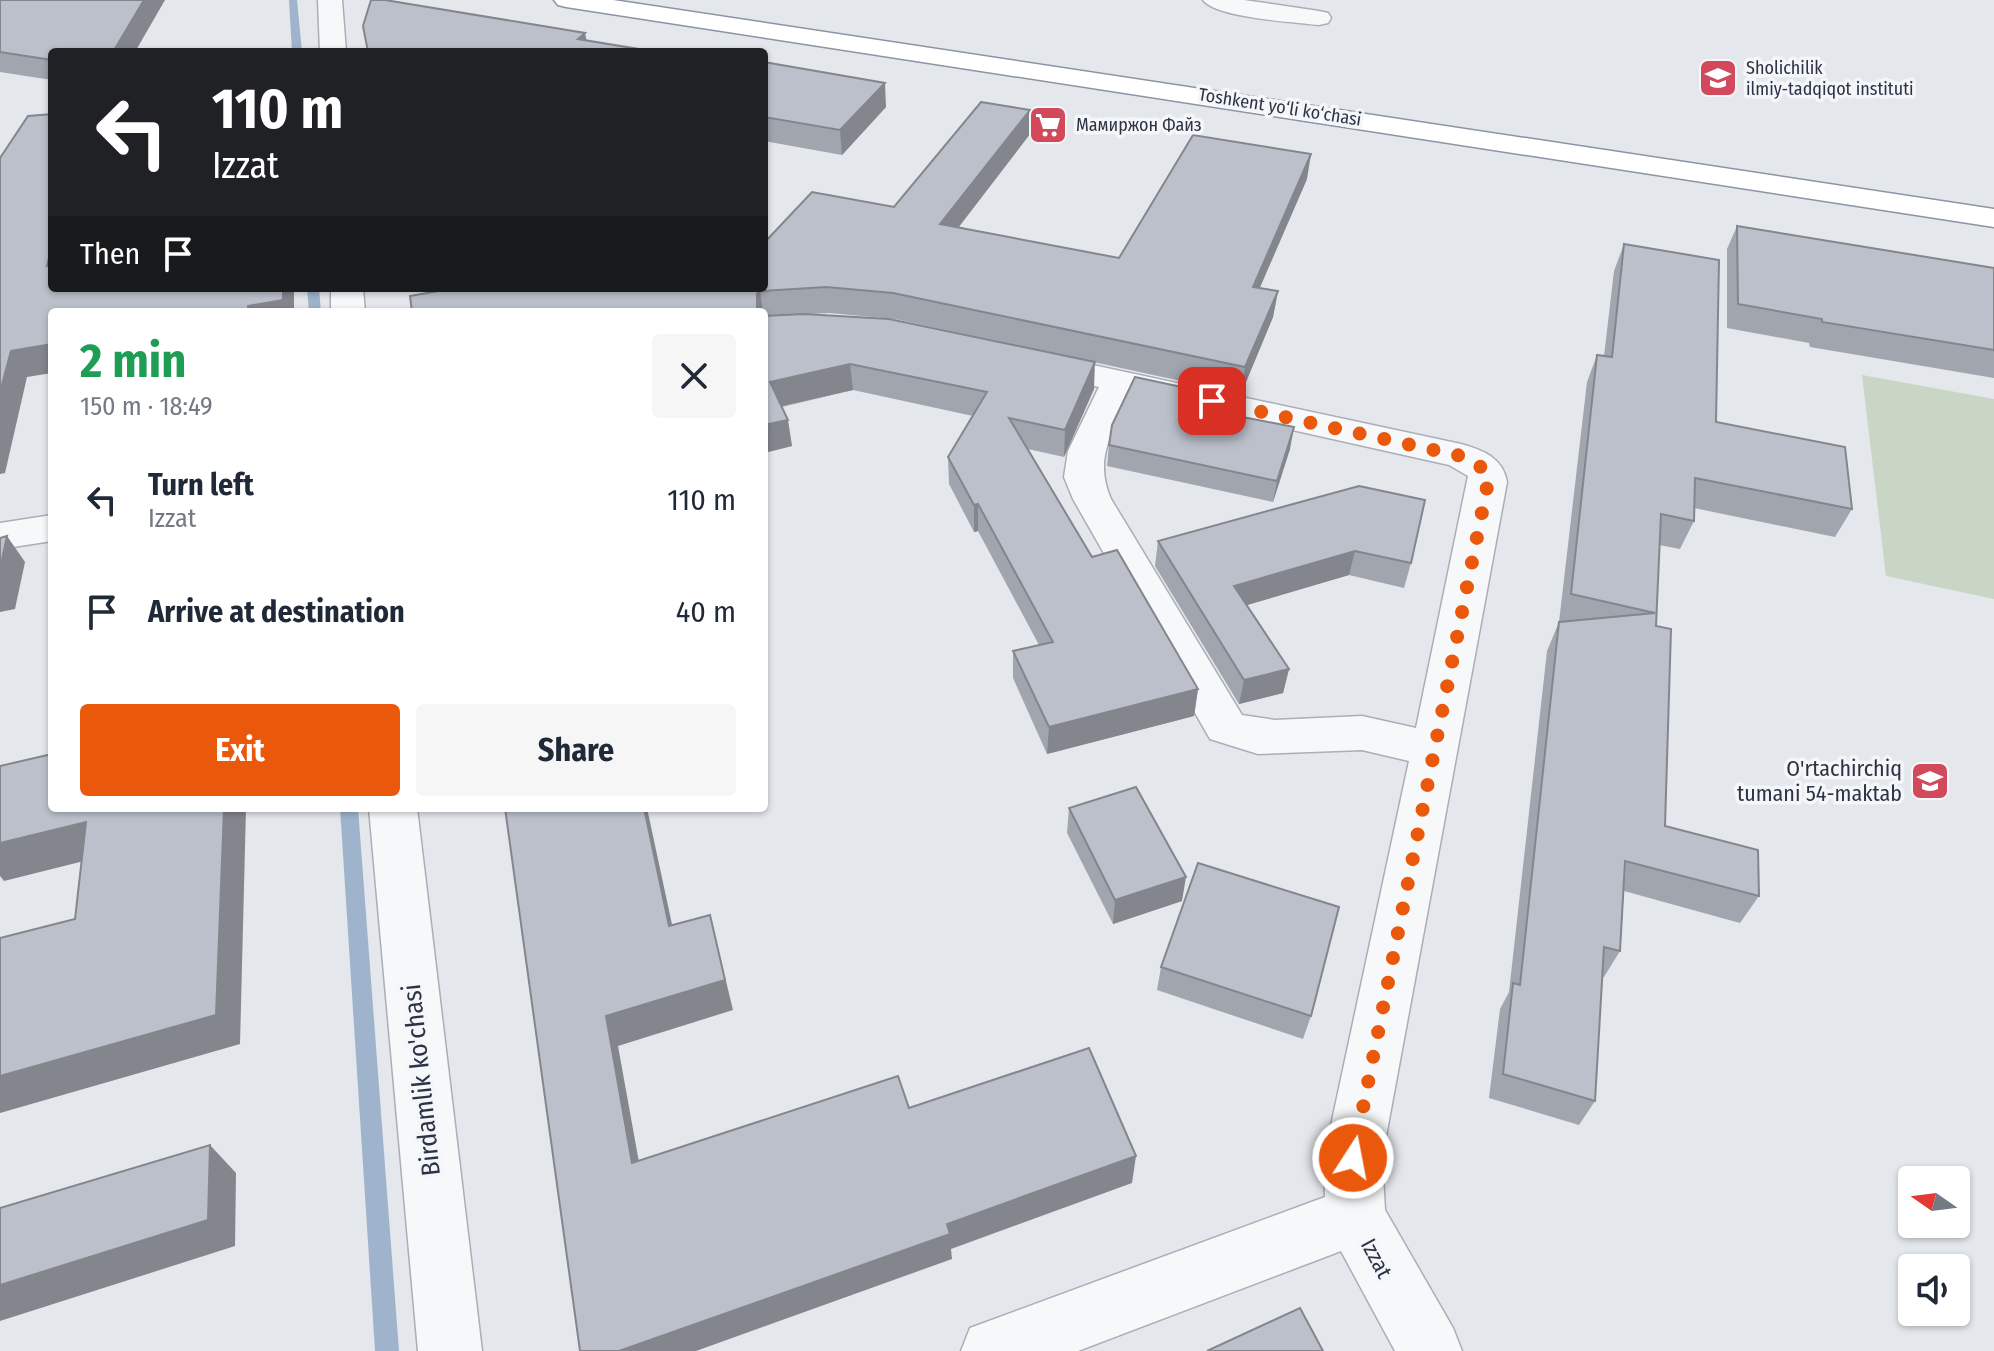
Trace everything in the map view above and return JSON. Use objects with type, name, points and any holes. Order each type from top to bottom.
[{"type":"highway","name":"Toshkent yo‘li ko‘chasi","points":[[566,0],[1994,218]]},
{"type":"highway","name":"Toshkent yo‘li ko‘chasi","points":[[700,0],[1994,193]]},
{"type":"street","points":[[330,0],[333,48]]},
{"type":"street","points":[[1215,0],[1228,5],[1319,18]]},
{"type":"street","name":"Izzat","points":[[999,355],[1461,456],[1486,470],[1488,482],[1353,1158],[1355,1216],[1430,1351]]},
{"type":"street","points":[[1119,381],[1087,451],[1083,477],[1092,499],[1226,727],[1242,736],[1262,737],[1363,733],[1434,751]]},
{"type":"street","points":[[0,536],[48,529]]},
{"type":"street","name":"Birdamlik ko'chasi","points":[[393,812],[450,1351]]},
{"type":"street","points":[[993,1351],[1355,1216]]},
{"type":"green space","points":[[1862,375],[1994,399],[1994,599],[1886,576]]},
{"type":"building","points":[[0,0],[144,0],[115,48],[48,48],[48,59],[0,52]]},
{"type":"building","points":[[371,0],[385,0],[585,33],[578,39],[633,48],[367,48],[363,26]]},
{"type":"building","points":[[768,63],[885,83],[840,130],[768,118]]},
{"type":"building","points":[[981,102],[1030,110],[940,224],[1119,258],[1193,135],[1311,154],[1253,287],[1278,291],[1245,367],[893,293],[826,287],[768,291],[768,239],[812,192],[894,207]]},
{"type":"building","points":[[48,114],[48,292],[283,292],[283,300],[248,308],[48,308],[48,345],[11,351],[0,392],[0,158],[28,116]]},
{"type":"building","points":[[1737,226],[1994,268],[1994,350],[1822,322],[1822,319],[1738,304]]},
{"type":"building","points":[[1624,244],[1719,260],[1716,422],[1845,447],[1852,509],[1695,478],[1694,521],[1661,514],[1656,626],[1671,629],[1665,826],[1758,850],[1759,896],[1625,861],[1620,951],[1604,947],[1595,1101],[1503,1074],[1513,983],[1520,985],[1559,622],[1655,613],[1571,594],[1597,355],[1612,357]]},
{"type":"building","points":[[432,292],[759,292],[757,308],[412,308],[410,296]]},
{"type":"building","points":[[804,314],[889,319],[1095,362],[1065,430],[1009,418],[1092,557],[1117,550],[1198,689],[1049,727],[1013,651],[1053,642],[978,504],[974,505],[948,457],[987,392],[850,364],[770,382],[788,420],[768,424],[768,316]]},
{"type":"building","points":[[1135,377],[1233,398],[1227,414],[1294,427],[1277,481],[1109,445],[1112,425]]},
{"type":"building","points":[[1359,486],[1425,500],[1411,563],[1355,551],[1234,586],[1289,669],[1244,680],[1158,541]]},
{"type":"building","points":[[7,536],[0,569],[0,538]]},
{"type":"building","points":[[48,755],[48,812],[224,812],[216,1015],[0,1076],[0,938],[75,919],[86,822],[0,843],[0,766]]},
{"type":"building","points":[[1136,787],[1186,877],[1115,900],[1069,808]]},
{"type":"building","points":[[506,812],[645,812],[669,926],[710,915],[725,980],[606,1016],[632,1163],[898,1076],[909,1108],[1089,1048],[1136,1156],[947,1224],[950,1234],[619,1351],[580,1351]]},
{"type":"building","points":[[1198,863],[1339,907],[1311,1016],[1161,967]]},
{"type":"building","points":[[210,1145],[208,1220],[0,1285],[0,1208]]},
{"type":"building","points":[[1300,1308],[1323,1351],[1207,1351]]},
{"type":"waterway","points":[[293,0],[297,48]]},
{"type":"waterway","points":[[313,292],[315,308]]},
{"type":"waterway","points":[[349,812],[387,1351]]},
{"type":"place","name":"Sholichilik ilmiy-tadqiqot instituti","points":[[1718,78]]},
{"type":"place","name":"Мамиржон Файз","points":[[1048,125]]},
{"type":"place","name":"O'rtachirchiq tumani 54-maktab","points":[[1930,781]]},
{"type":"route","points":[[1212,401],[1461,456],[1486,470],[1488,482],[1353,1158]]}]
